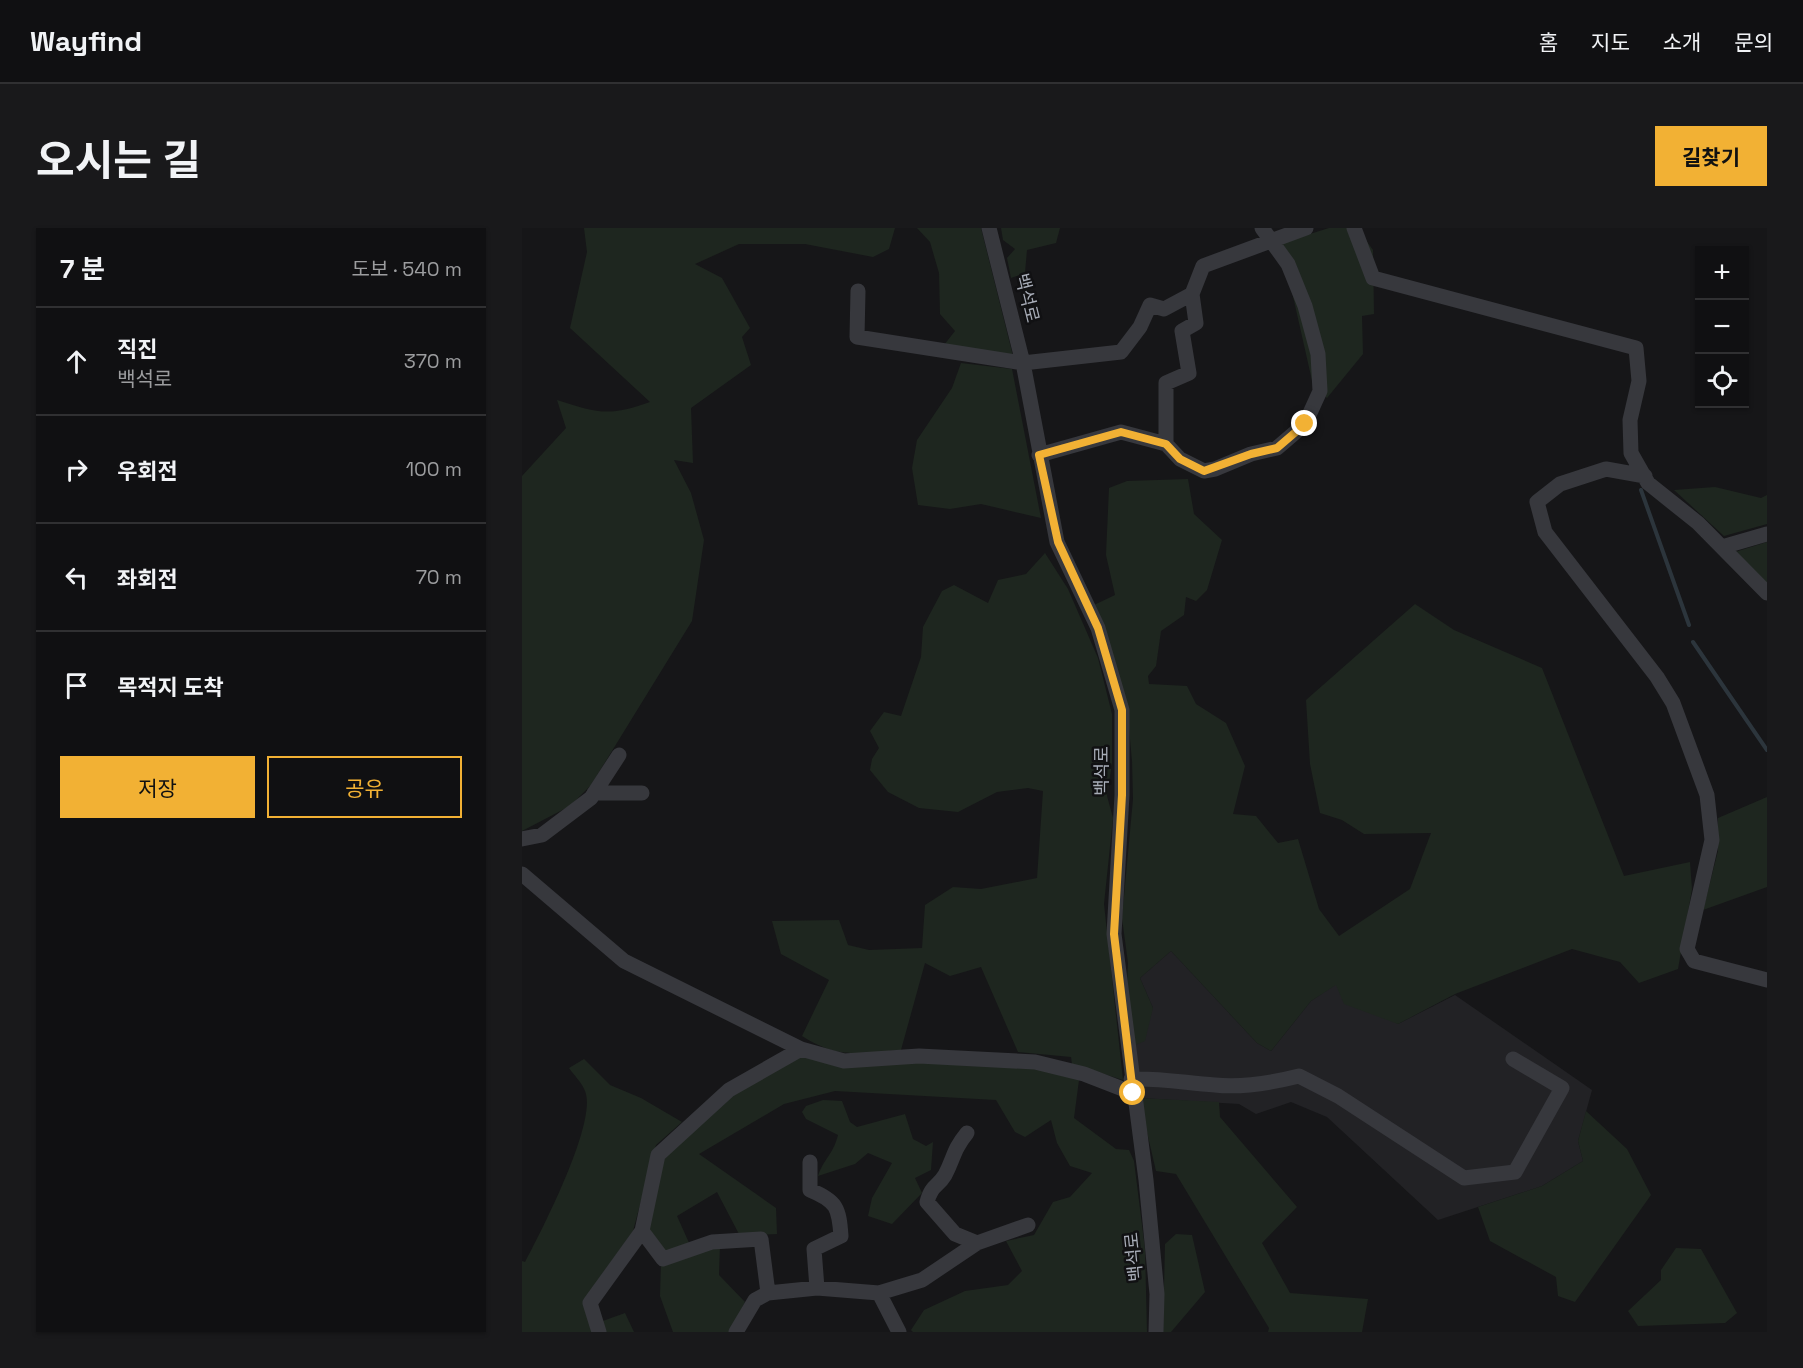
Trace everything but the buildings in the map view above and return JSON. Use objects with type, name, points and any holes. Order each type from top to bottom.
[{"type":"street","name":"백석로","points":[[989,228],[1023,363],[1039,455],[1058,542],[1098,628],[1122,710],[1122,795],[1114,934],[1146,1180],[1157,1294],[1156,1332]]},
{"type":"street","points":[[1166,444],[1166,383],[1190,373],[1182,331],[1196,322],[1191,294],[1203,266],[1267,234],[1306,228]]},
{"type":"street","points":[[1354,228],[1373,278],[1636,348],[1639,381],[1630,420],[1631,453],[1648,483],[1698,523],[1767,593]]},
{"type":"street","points":[[1039,455],[1121,432],[1166,444],[1180,459],[1204,471],[1251,454],[1277,448],[1305,424],[1320,391],[1318,354],[1305,306],[1292,274],[1267,234]]},
{"type":"street","points":[[858,291],[856,337],[1023,363],[1121,352],[1140,327],[1150,305],[1164,309],[1191,294]]},
{"type":"street","points":[[1644,476],[1605,469],[1560,484],[1537,502],[1545,532],[1657,677],[1673,703],[1707,795],[1712,840],[1687,949],[1694,961],[1767,980]]},
{"type":"street","points":[[1722,547],[1767,534]]},
{"type":"street","points":[[522,839],[542,835],[594,793],[619,755]]},
{"type":"street","points":[[594,793],[642,793]]},
{"type":"street","points":[[522,874],[624,961],[801,1049],[844,1061],[919,1056],[1035,1062],[1132,1086],[1166,1078],[1216,1085],[1268,1084],[1299,1076],[1338,1096],[1464,1178],[1515,1172],[1562,1088],[1513,1059]]},
{"type":"street","points":[[599,1332],[590,1303],[642,1231],[658,1155],[729,1090],[801,1049]]},
{"type":"street","points":[[967,1133],[953,1150],[950,1166],[942,1179],[931,1188],[927,1202],[955,1234],[977,1243]]},
{"type":"street","points":[[810,1162],[810,1190],[830,1198],[839,1214],[841,1236],[814,1249],[817,1288]]},
{"type":"street","points":[[736,1332],[755,1299],[768,1293],[817,1288],[879,1293],[922,1280],[977,1243],[1028,1225]]},
{"type":"street","points":[[642,1231],[663,1259],[712,1242],[761,1239],[768,1293]]},
{"type":"street","points":[[879,1293],[899,1332]]},
{"type":"shaded area","points":[[584,228],[895,228],[889,249],[873,257],[805,244],[739,244],[695,264],[722,278],[750,328],[742,337],[751,365],[691,408],[693,463],[674,460],[691,493],[704,540],[692,621],[591,785],[570,806],[522,831],[522,476],[566,428],[557,400],[603,412],[624,410],[650,402],[570,328],[587,252]]},
{"type":"shaded area","points":[[917,228],[981,228],[1013,356],[944,345],[955,331],[940,314],[939,273],[930,242]]},
{"type":"shaded area","points":[[1001,228],[1060,228],[1056,243],[1027,250],[1025,273],[1011,278],[1007,258],[1015,249],[1003,240]]},
{"type":"shaded area","points":[[1329,228],[1357,228],[1373,250],[1374,314],[1362,316],[1363,354],[1327,398],[1313,385],[1281,243]]},
{"type":"shaded area","points":[[961,363],[1012,369],[1041,518],[981,504],[950,509],[918,505],[912,468],[917,440],[952,388]]},
{"type":"shaded area","points":[[1188,479],[1194,514],[1222,540],[1207,590],[1196,601],[1186,597],[1184,615],[1161,631],[1156,666],[1148,676],[1149,684],[1187,686],[1196,704],[1226,723],[1245,766],[1233,814],[1256,816],[1278,843],[1298,839],[1319,909],[1339,936],[1410,889],[1431,833],[1364,834],[1342,820],[1320,813],[1310,764],[1306,700],[1415,604],[1454,630],[1542,668],[1624,876],[1690,862],[1692,889],[1678,969],[1639,983],[1620,962],[1572,949],[1455,994],[1398,1024],[1344,1004],[1336,985],[1311,1001],[1271,1051],[1257,1043],[1171,951],[1140,978],[1153,1008],[1145,1041],[1133,1046],[1127,987],[1128,963],[1122,918],[1133,799],[1132,761],[1127,706],[1094,605],[1115,595],[1106,555],[1109,488],[1127,481]]},
{"type":"shaded area","points":[[1715,487],[1761,498],[1767,495],[1767,524],[1724,536],[1674,490]]},
{"type":"shaded area","points":[[1767,542],[1767,586],[1735,552]]},
{"type":"shaded area","points":[[1045,553],[1068,589],[1098,658],[1112,714],[1112,763],[1107,796],[1113,818],[1104,904],[1123,1080],[1072,1064],[1071,1057],[1018,1052],[981,967],[950,976],[925,963],[901,1050],[850,1053],[815,1044],[802,1036],[829,980],[781,954],[772,921],[839,920],[848,945],[869,950],[922,948],[925,905],[953,887],[981,889],[1037,878],[1043,791],[1028,788],[997,792],[958,812],[919,808],[888,792],[870,770],[872,759],[879,748],[870,731],[884,712],[901,716],[921,657],[923,627],[942,591],[954,585],[988,603],[998,580],[1026,574]]},
{"type":"shaded area","points":[[1767,797],[1767,887],[1703,910],[1718,851],[1718,818]]},
{"type":"shaded area","points":[[1171,951],[1257,1043],[1271,1051],[1311,1001],[1336,984],[1398,1024],[1455,995],[1592,1090],[1578,1141],[1583,1161],[1542,1186],[1438,1220],[1327,1117],[1291,1102],[1256,1114],[1239,1104],[1139,1098],[1133,1046],[1153,1008],[1140,978]]},
{"type":"shaded area","points":[[802,1053],[1048,1070],[1079,1080],[1074,1118],[1116,1149],[1129,1150],[1134,1161],[1145,1249],[1147,1332],[913,1332],[911,1330],[924,1310],[965,1291],[1008,1285],[1022,1271],[1006,1241],[1034,1235],[1053,1202],[1070,1197],[1092,1173],[1070,1166],[1057,1143],[1051,1120],[1025,1137],[1015,1132],[996,1100],[835,1091],[784,1104],[699,1154],[776,1208],[777,1234],[740,1236],[717,1192],[677,1216],[690,1245],[666,1254],[648,1229],[664,1155],[723,1100]]},
{"type":"shaded area","points":[[584,1059],[610,1085],[641,1098],[682,1122],[656,1145],[633,1231],[584,1300],[597,1332],[522,1332],[522,1261],[525,1262],[543,1227],[576,1150],[587,1106],[584,1088],[569,1068]]},
{"type":"shaded area","points":[[1139,1098],[1219,1102],[1220,1117],[1297,1207],[1262,1243],[1290,1293],[1368,1299],[1362,1332],[1268,1332],[1269,1328],[1176,1174],[1156,1171]]},
{"type":"shaded area","points":[[823,1100],[842,1101],[850,1122],[857,1127],[905,1114],[913,1139],[926,1146],[933,1142],[931,1170],[915,1178],[922,1193],[892,1224],[868,1216],[872,1198],[892,1163],[868,1153],[855,1164],[818,1176],[838,1135],[806,1119],[802,1112],[806,1106]]},
{"type":"shaded area","points":[[1586,1111],[1627,1149],[1651,1195],[1575,1302],[1558,1296],[1556,1277],[1490,1241],[1478,1207],[1542,1186],[1583,1161],[1578,1141]]},
{"type":"shaded area","points":[[1176,1234],[1192,1235],[1205,1292],[1171,1332],[1163,1332],[1165,1244]]},
{"type":"shaded area","points":[[720,1245],[719,1275],[745,1302],[730,1332],[673,1332],[660,1296],[661,1262]]},
{"type":"shaded area","points":[[1676,1248],[1701,1249],[1737,1313],[1725,1323],[1638,1326],[1628,1311],[1661,1280],[1661,1270]]},
{"type":"shaded area","points":[[625,1313],[634,1332],[603,1332],[600,1322]]},
{"type":"waterway","points":[[1641,490],[1689,625]]},
{"type":"waterway","points":[[1693,642],[1767,750]]},
{"type":"route","points":[[1133,1093],[1114,934],[1122,795],[1122,710],[1098,628],[1058,542],[1039,455],[1121,432],[1166,444],[1180,459],[1204,471],[1215,469],[1251,454],[1277,448],[1305,424]]}]
